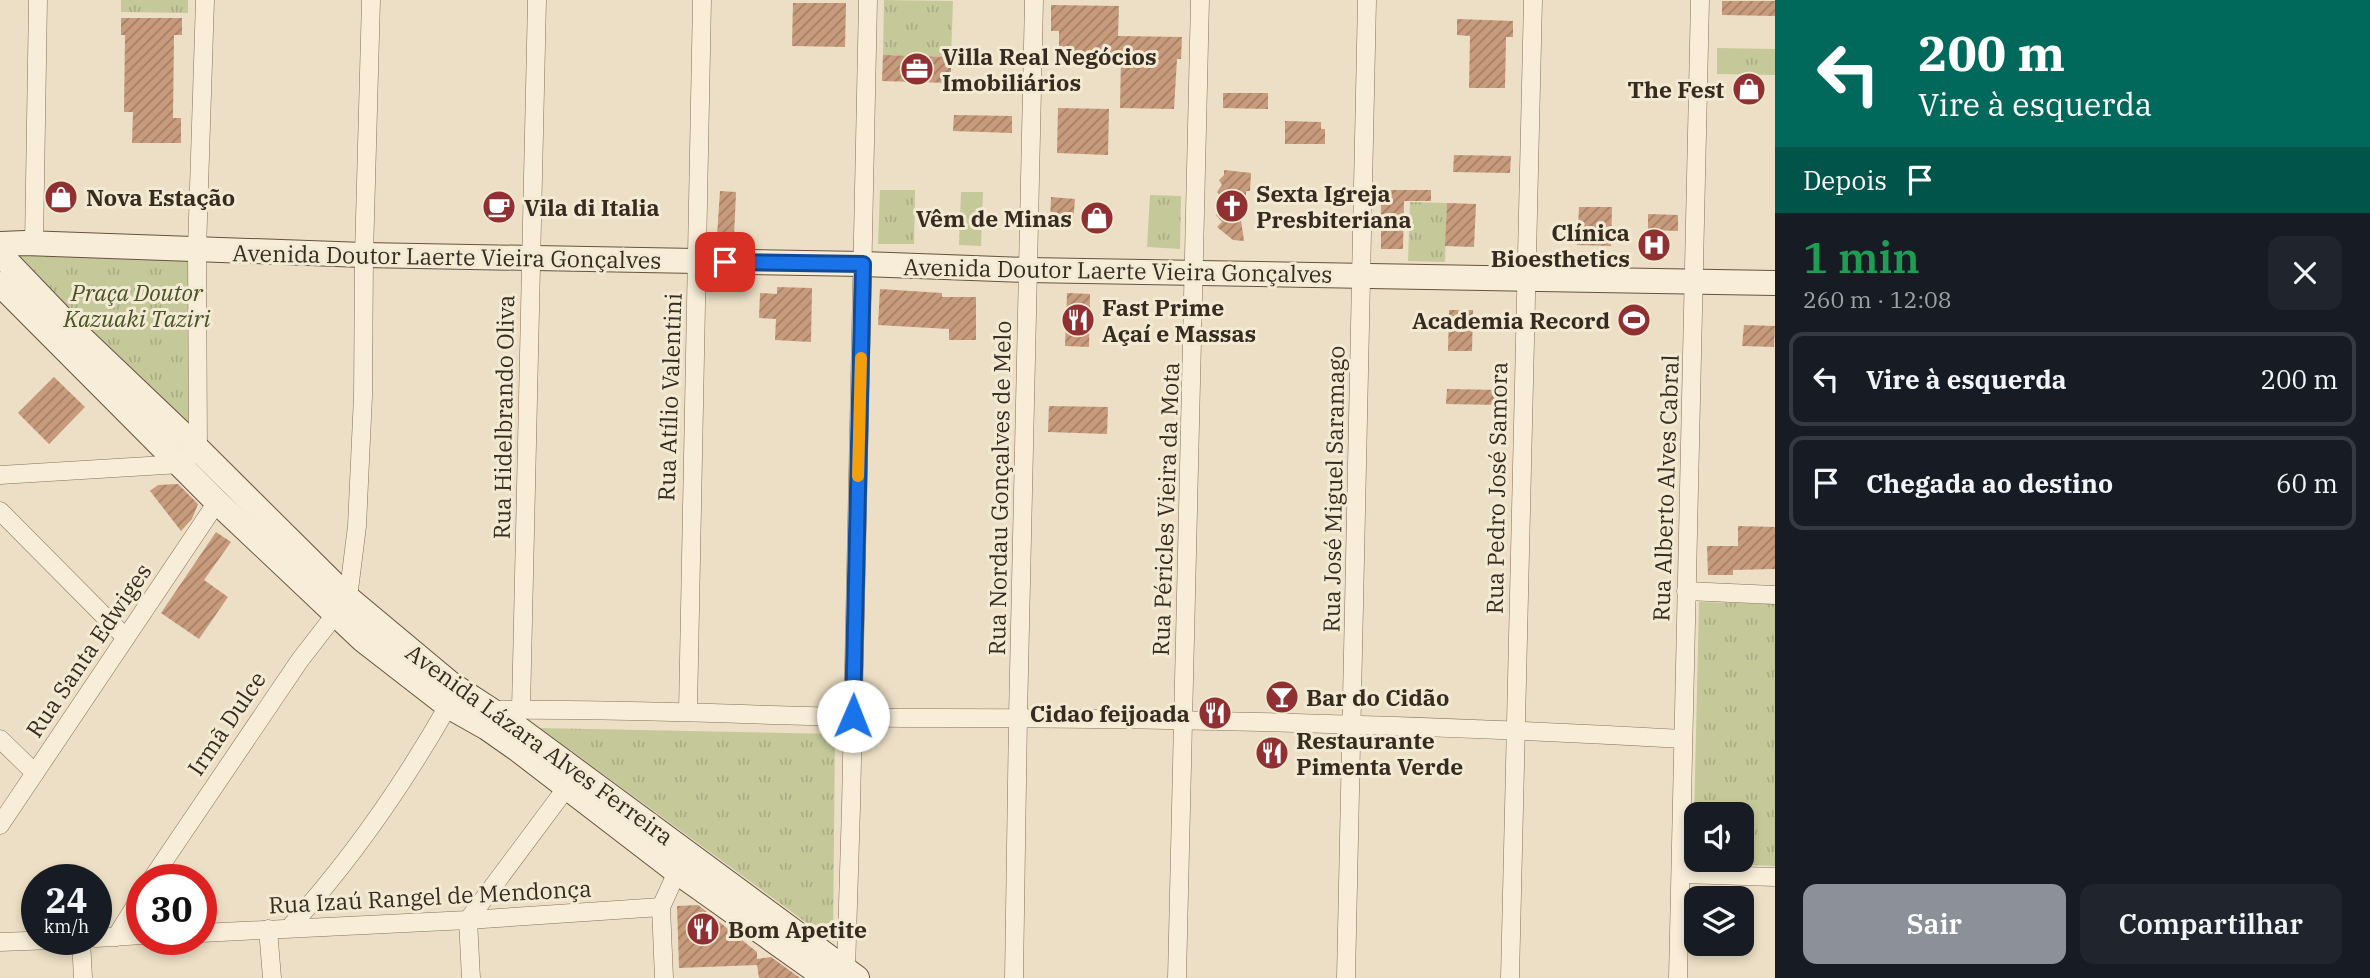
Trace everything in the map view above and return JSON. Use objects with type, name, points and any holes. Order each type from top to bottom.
[{"type":"main road","name":"Avenida Doutor Laerte Vieira Gonçalves","points":[[0,244],[1028,270],[1775,283]]},
{"type":"main road","name":"Avenida Lázara Alves Ferreira","points":[[0,254],[190,456],[341,606],[363,640],[449,706],[572,781],[747,909],[843,975]]},
{"type":"main road","name":"Avenida Lázara Alves Ferreira","points":[[0,284],[190,456],[217,502],[341,606],[491,710],[677,872],[747,909]]},
{"type":"street","points":[[34,244],[38,0]]},
{"type":"street","points":[[0,475],[190,456],[205,0]]},
{"type":"street","points":[[341,606],[357,526],[363,396],[371,0]]},
{"type":"street","name":"Rua Hidelbrando Oliva","points":[[521,709],[537,0]]},
{"type":"street","name":"Rua Atílio Valentini","points":[[688,711],[702,0]]},
{"type":"street","points":[[843,975],[853,716],[867,0]]},
{"type":"street","name":"Rua Nordau Gonçalves de Melo","points":[[1014,978],[1034,0]]},
{"type":"street","name":"Rua Péricles Vieira da Mota","points":[[1177,978],[1200,0]]},
{"type":"street","name":"Rua José Miguel Saramago","points":[[1346,978],[1367,0]]},
{"type":"street","name":"Rua Pedro José Samora","points":[[1510,978],[1533,0]]},
{"type":"street","name":"Rua Alberto Alves Cabral","points":[[1678,978],[1700,0]]},
{"type":"street","name":"Rua Santa Edwiges","points":[[0,825],[217,502]]},
{"type":"street","points":[[0,512],[125,637]]},
{"type":"street","points":[[1686,591],[1775,595]]},
{"type":"street","name":"Irmã Dulce","points":[[162,864],[293,670],[341,606]]},
{"type":"street","points":[[290,927],[315,900],[366,833],[423,751],[449,706]]},
{"type":"street","points":[[491,710],[1184,720],[1515,730],[1683,739]]},
{"type":"street","points":[[0,739],[35,773]]},
{"type":"street","points":[[471,978],[468,919],[572,781]]},
{"type":"street","points":[[664,978],[661,907],[677,872]]},
{"type":"street","points":[[1682,874],[1775,877]]},
{"type":"street","name":"Rua Izaú Rangel de Mendonça","points":[[217,932],[661,907]]},
{"type":"street","points":[[116,937],[126,921]]},
{"type":"street","points":[[268,929],[272,978]]},
{"type":"street","points":[[112,937],[126,936]]},
{"type":"street","points":[[0,942],[21,941]]},
{"type":"street","points":[[82,955],[83,978]]},
{"type":"green space","points":[[121,0],[188,0],[188,13],[121,12]]},
{"type":"green space","points":[[884,0],[953,1],[951,57],[883,55]]},
{"type":"green space","points":[[1717,48],[1775,49],[1775,75],[1717,74]]},
{"type":"green space","points":[[880,190],[915,190],[914,244],[878,244]]},
{"type":"green space","points":[[961,192],[983,192],[981,246],[959,245]]},
{"type":"green space","points":[[1150,195],[1181,196],[1180,249],[1147,247]]},
{"type":"green space","points":[[1410,202],[1447,203],[1445,262],[1408,261]]},
{"type":"green space","name":"Praça Doutor Kazuaki Taziri","points":[[0,241],[197,250],[199,447]]},
{"type":"green space","points":[[1699,602],[1775,604],[1775,866],[1754,865],[1754,802],[1694,802]]},
{"type":"green space","points":[[540,728],[835,734],[833,942]]},
{"type":"building","points":[[1722,1],[1775,1],[1775,16],[1722,15]]},
{"type":"building","points":[[793,3],[846,3],[845,47],[792,46]]},
{"type":"building","points":[[1051,5],[1119,6],[1118,36],[1182,37],[1181,59],[1177,59],[1174,109],[1120,108],[1121,58],[1059,57],[1059,31],[1051,31]]},
{"type":"building","points":[[121,18],[182,18],[182,35],[174,35],[173,118],[181,118],[181,143],[132,143],[133,112],[124,112],[125,35],[121,35]]},
{"type":"building","points":[[1457,19],[1513,21],[1513,37],[1506,37],[1505,88],[1469,88],[1470,36],[1457,35]]},
{"type":"building","name":"Villa Real Negócios Imobiliários","points":[[883,55],[951,57],[951,83],[882,81]]},
{"type":"building","points":[[1223,93],[1268,93],[1268,109],[1223,108]]},
{"type":"building","points":[[1058,108],[1109,109],[1108,155],[1057,153]]},
{"type":"building","points":[[954,115],[1012,116],[1012,133],[953,131]]},
{"type":"building","points":[[1285,121],[1321,122],[1321,129],[1325,129],[1325,144],[1285,144]]},
{"type":"building","points":[[1454,155],[1511,156],[1510,173],[1453,172]]},
{"type":"building","name":"Sexta Igreja Presbiteriana","points":[[1224,170],[1251,173],[1250,191],[1246,191],[1246,216],[1241,220],[1244,241],[1233,240],[1217,227],[1222,222],[1216,215],[1221,210],[1215,203],[1221,197],[1217,192],[1222,185],[1219,180],[1224,175]]},
{"type":"building","points":[[1388,190],[1431,190],[1431,201],[1404,201],[1403,249],[1381,249],[1381,204],[1388,204]]},
{"type":"building","points":[[720,191],[736,192],[734,237],[717,236]]},
{"type":"building","points":[[1051,197],[1075,199],[1073,225],[1050,223]]},
{"type":"building","points":[[1447,203],[1476,204],[1474,247],[1445,246]]},
{"type":"building","points":[[1579,207],[1612,207],[1611,246],[1577,245]]},
{"type":"building","points":[[1648,214],[1678,215],[1678,231],[1648,230]]},
{"type":"building","points":[[777,287],[812,288],[811,342],[775,340],[776,319],[759,318],[760,293],[777,294]]},
{"type":"building","points":[[880,289],[942,293],[942,297],[976,297],[976,340],[949,340],[949,329],[878,325]]},
{"type":"building","name":"Fast Prime Açaí e Massas","points":[[1067,293],[1090,294],[1089,347],[1065,346]]},
{"type":"building","points":[[1449,310],[1473,310],[1472,351],[1448,351]]},
{"type":"building","points":[[1744,325],[1775,326],[1774,347],[1742,346]]},
{"type":"building","points":[[54,377],[85,407],[49,444],[18,413]]},
{"type":"building","points":[[1447,389],[1501,390],[1501,405],[1446,404]]},
{"type":"building","points":[[1049,406],[1108,407],[1107,434],[1048,432]]},
{"type":"building","points":[[178,484],[198,504],[192,519],[181,531],[150,491],[158,485]]},
{"type":"building","points":[[1738,526],[1775,527],[1775,569],[1733,570],[1733,575],[1708,575],[1707,546],[1738,546]]},
{"type":"building","points":[[216,532],[231,542],[204,580],[228,597],[199,639],[161,613]]},
{"type":"building","name":"Bom Apetite","points":[[698,905],[757,952],[757,959],[771,957],[800,978],[759,978],[757,965],[679,968],[677,906]]},
{"type":"slow traffic","points":[[858,476],[861,358]]},
{"type":"place","name":"Villa Real Negócios Imobiliários","points":[[917,69]]},
{"type":"place","name":"The Fest","points":[[1749,89]]},
{"type":"place","name":"Nova Estação","points":[[61,197]]},
{"type":"place","name":"Sexta Igreja Presbiteriana","points":[[1232,206]]},
{"type":"place","name":"Vila di Italia","points":[[499,207]]},
{"type":"place","name":"Vêm de Minas","points":[[1097,218]]},
{"type":"place","name":"Clínica Bioesthetics","points":[[1654,245]]},
{"type":"place","name":"Fast Prime Açaí e Massas","points":[[1078,320]]},
{"type":"place","name":"Academia Record","points":[[1634,320]]},
{"type":"place","name":"Bar do Cidão","points":[[1282,697]]},
{"type":"place","name":"Cidao feijoada","points":[[1215,713]]},
{"type":"place","name":"Restaurante Pimenta Verde","points":[[1272,753]]},
{"type":"place","name":"Bom Apetite","points":[[703,929]]},
{"type":"route","points":[[725,262],[863,264],[853,716]]}]
